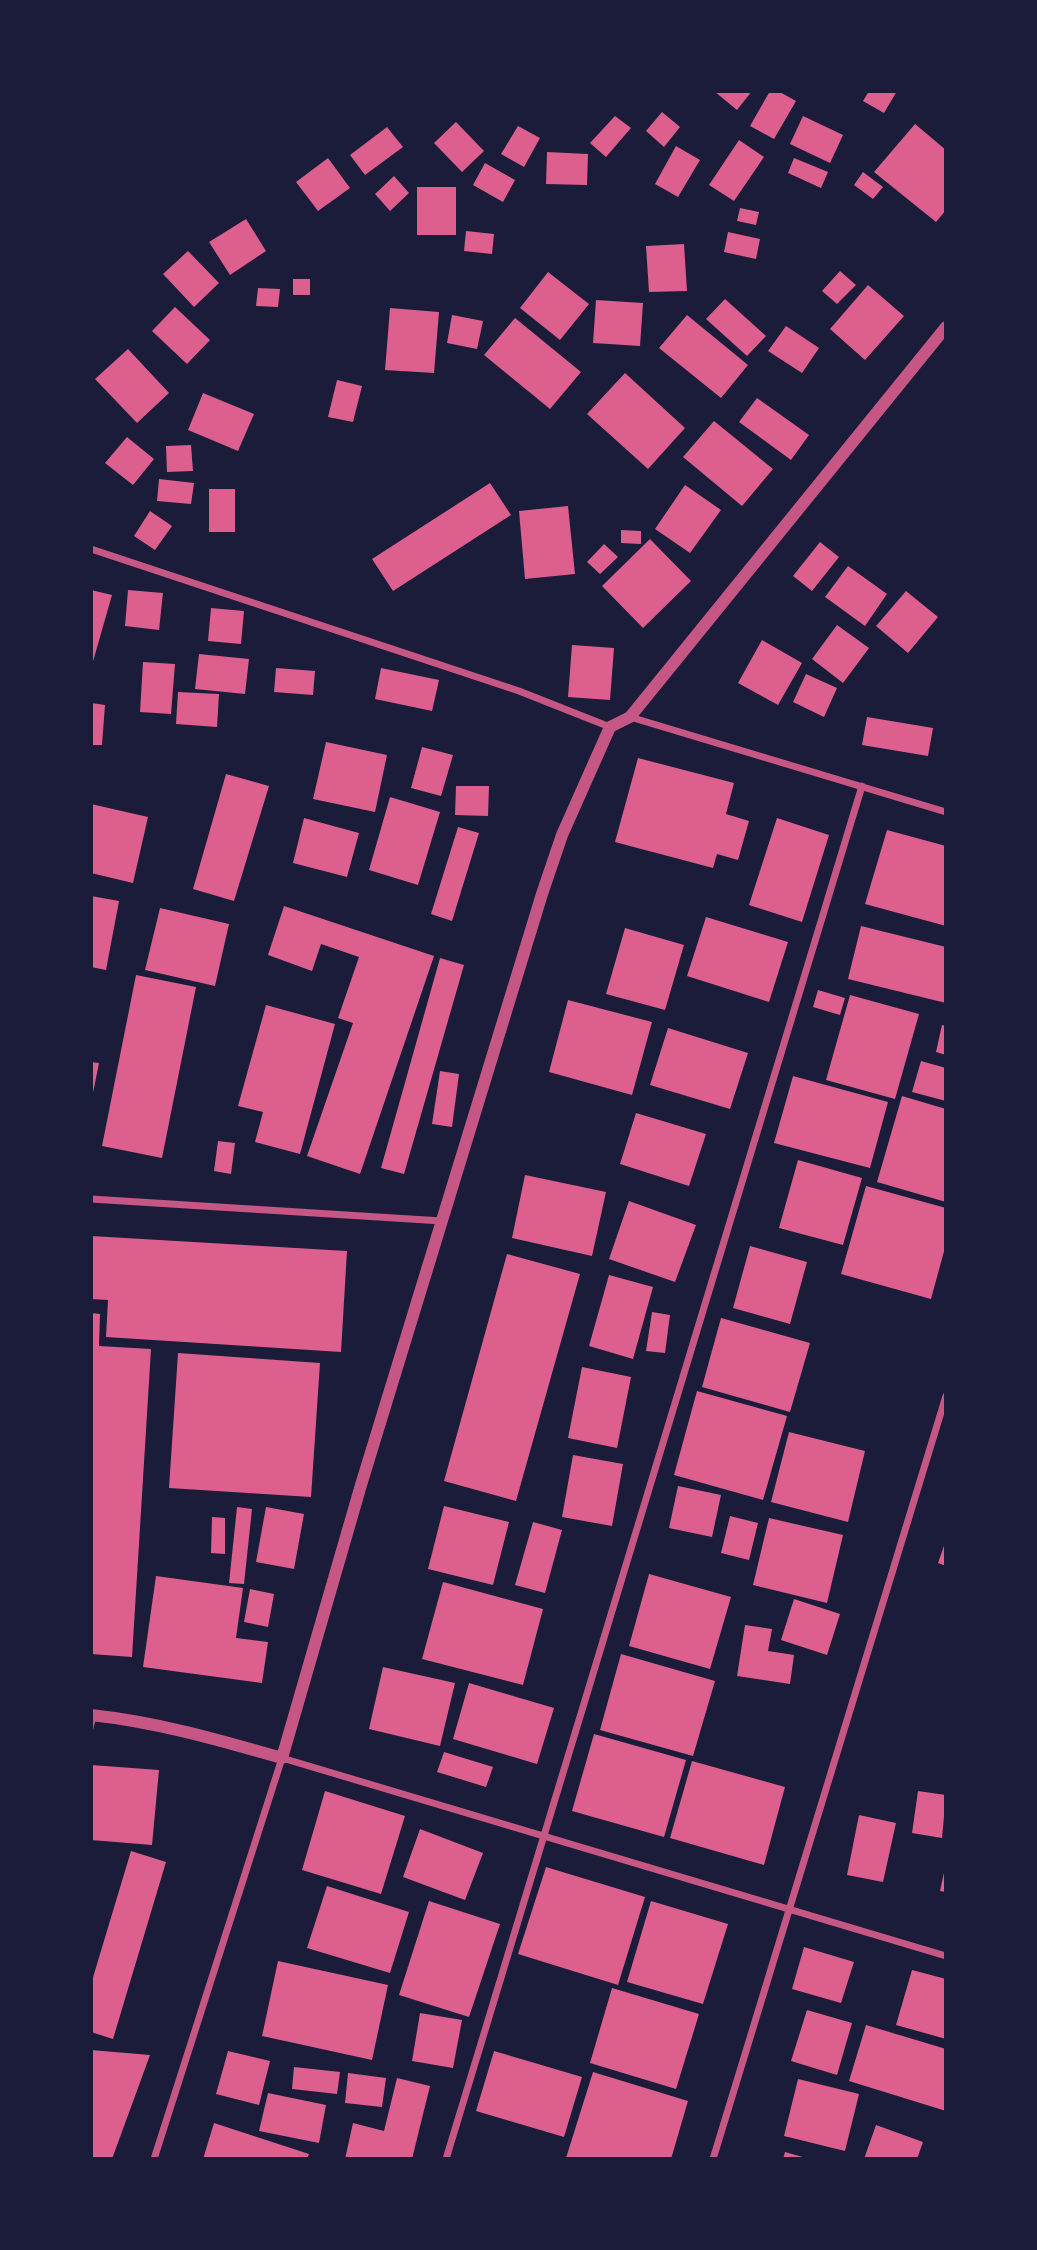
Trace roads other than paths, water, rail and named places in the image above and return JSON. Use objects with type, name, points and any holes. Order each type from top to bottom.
[{"type":"street","points":[[154,2159],[282,1758],[361,1485],[562,835],[610,727],[630,717],[946,327]]},
{"type":"street","points":[[91,549],[519,691],[610,727]]},
{"type":"street","points":[[630,717],[946,812]]},
{"type":"street","points":[[446,2159],[862,786]]},
{"type":"street","points":[[91,1199],[442,1222]]},
{"type":"street","points":[[713,2159],[946,1396]]},
{"type":"street","points":[[92,1720],[151,1723],[205,1735],[946,1956]]}]
